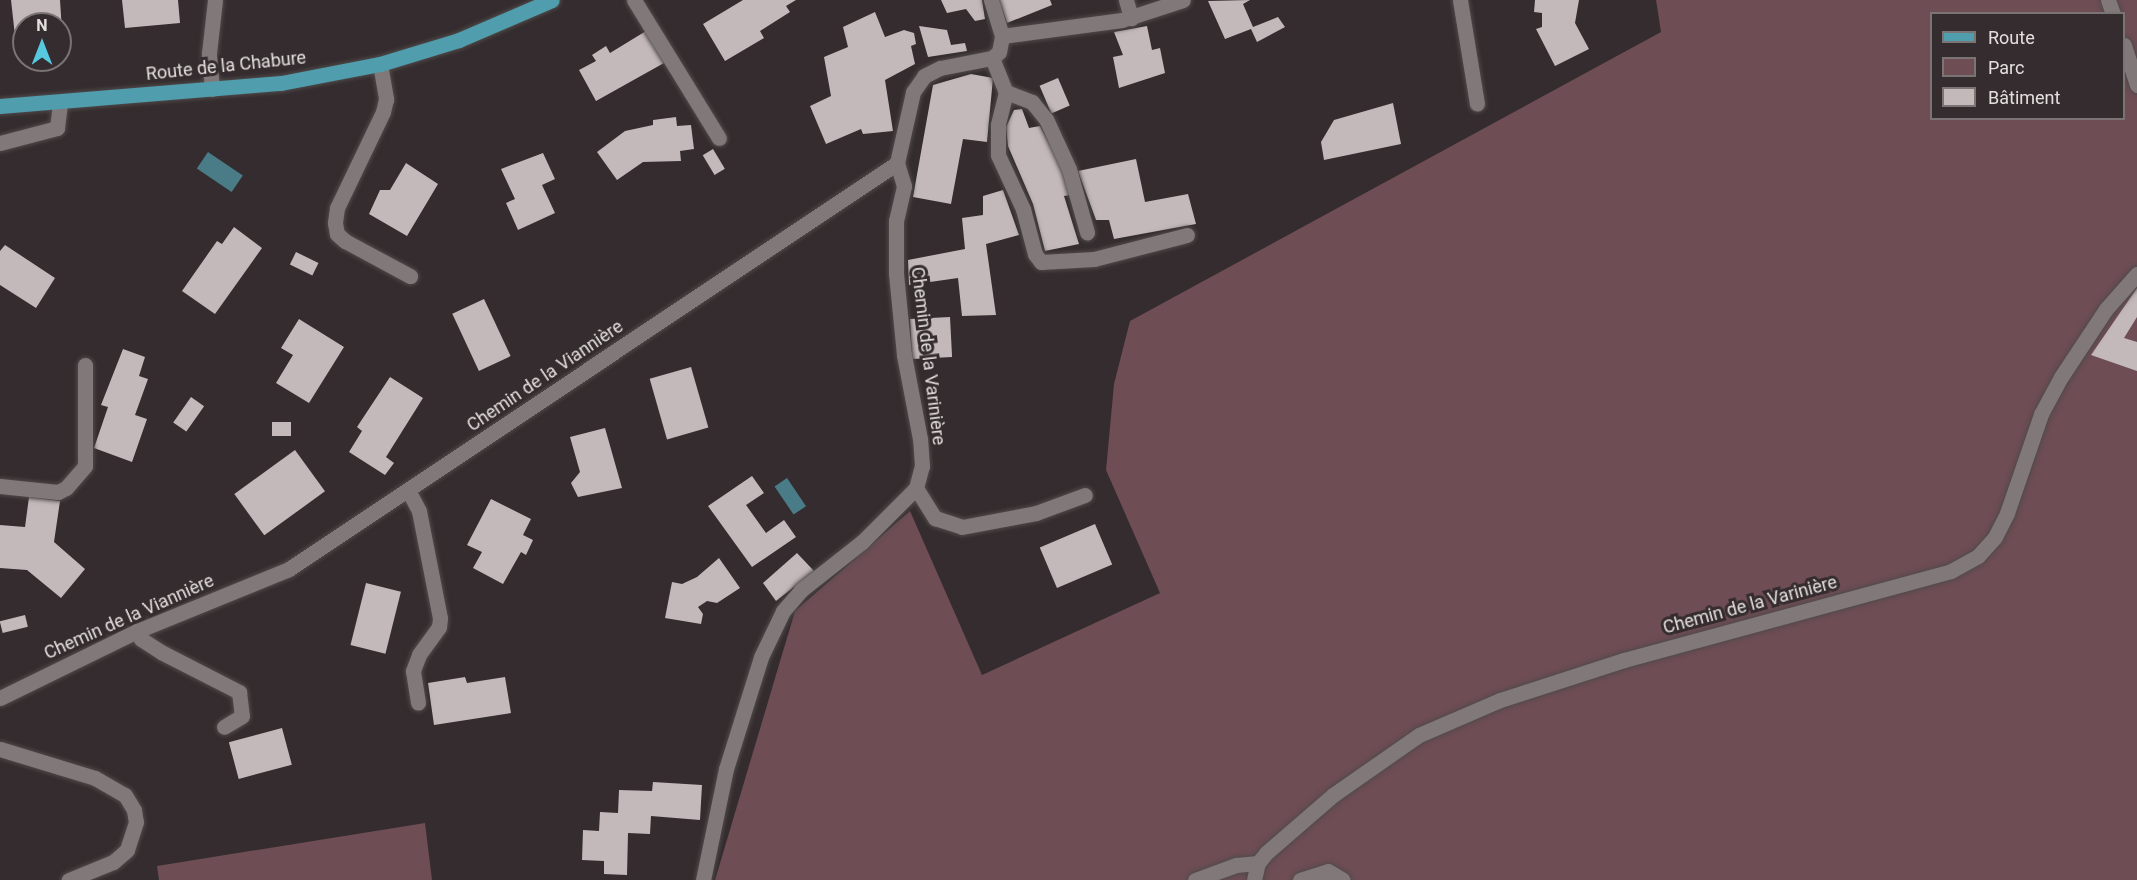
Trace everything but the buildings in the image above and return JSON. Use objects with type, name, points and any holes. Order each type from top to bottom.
[{"type":"main road","name":"Route de la Chabure","points":[[0,106],[281,83],[380,64],[459,40],[552,0]]},
{"type":"street","points":[[212,89],[209,53],[215,0]]},
{"type":"street","points":[[634,0],[720,138]]},
{"type":"street","points":[[897,163],[913,92],[924,76],[940,68],[992,58],[999,52],[1002,36],[991,0]]},
{"type":"street","points":[[1126,0],[1131,18]]},
{"type":"street","points":[[1002,36],[1131,18],[1183,0]]},
{"type":"street","points":[[1460,0],[1477,104]]},
{"type":"street","points":[[2125,48],[2137,85]]},
{"type":"street","points":[[992,58],[1006,92],[998,125],[999,155],[1023,209],[1035,254],[1050,264],[1109,256],[1187,236]]},
{"type":"street","points":[[380,64],[386,99],[383,112],[337,208],[335,223],[337,234],[345,241],[410,276]]},
{"type":"street","points":[[1006,92],[1032,102],[1046,119],[1069,169],[1087,232]]},
{"type":"street","points":[[0,143],[57,128],[60,102]]},
{"type":"street","name":"Chemin de la Varinière","points":[[897,163],[904,186],[896,221],[896,274],[904,355],[920,439],[922,466],[916,489]]},
{"type":"street","name":"Chemin de la Viannière","points":[[0,698],[137,631],[289,569],[409,492],[800,225],[897,163]]},
{"type":"street","name":"Chemin de la Varinière","points":[[1258,863],[1333,795],[1419,735],[1480,709],[1624,660],[1951,571],[1978,556],[1995,537],[2007,513],[2041,414],[2061,377],[2106,309],[2137,274]]},
{"type":"street","points":[[0,486],[58,492],[66,488],[85,466],[85,365]]},
{"type":"street","points":[[703,880],[726,769],[761,657],[783,611],[801,590],[862,542],[916,489],[935,518],[962,527],[1036,513],[1085,495]]},
{"type":"street","points":[[409,492],[419,511],[440,618],[440,627],[416,661],[418,703]]},
{"type":"street","points":[[137,631],[141,639],[161,652],[239,692],[242,716],[225,727]]},
{"type":"street","points":[[0,749],[95,778],[125,795],[134,810],[136,822],[127,850],[112,862],[69,880]]},
{"type":"street","points":[[1195,880],[1236,866],[1258,863],[1254,880]]},
{"type":"street","points":[[1300,880],[1328,871],[1343,880]]},
{"type":"green space","points":[[1656,0],[2137,0],[2137,880],[715,880],[795,611],[910,511],[982,675],[1160,593],[1106,470],[1114,384],[1130,321],[1661,32]]},
{"type":"green space","points":[[425,823],[432,880],[159,880],[157,866]]},
{"type":"water","points":[[208,152],[243,175],[232,192],[197,169]]},
{"type":"water","points":[[787,478],[806,506],[794,515],[775,486]]}]
